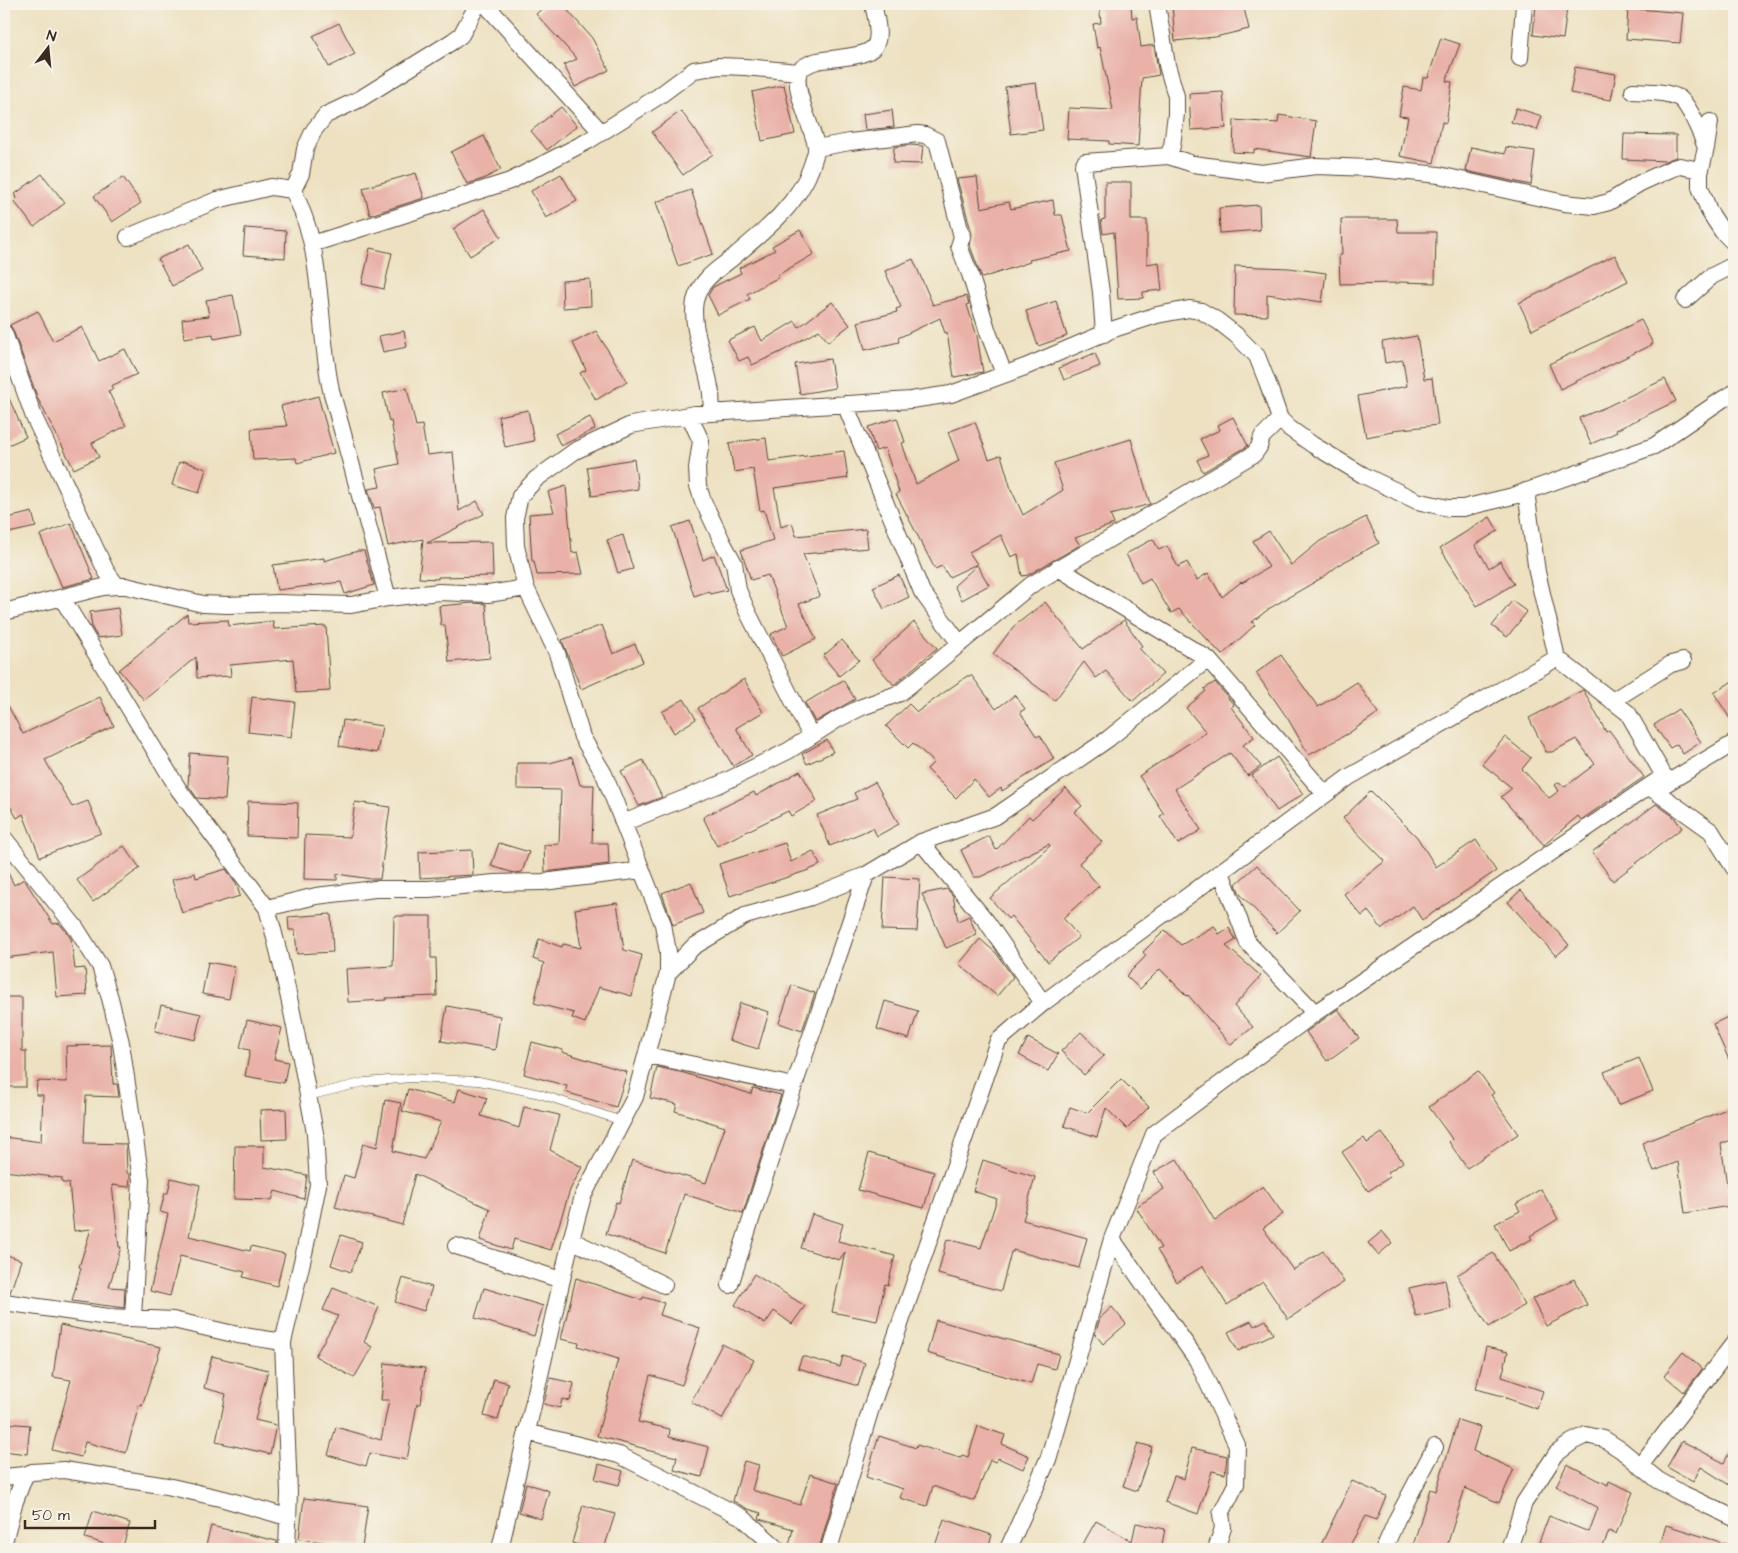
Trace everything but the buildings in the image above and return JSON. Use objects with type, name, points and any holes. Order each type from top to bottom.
[{"type":"street","points":[[388,598],[327,372],[312,244],[302,211],[293,190],[301,174],[305,149],[314,130],[326,115],[360,99],[453,41],[461,35],[478,4]]},
{"type":"street","points":[[485,4],[601,132]]},
{"type":"street","points":[[712,413],[711,388],[694,320],[695,302],[700,289],[709,275],[736,255],[791,203],[804,184],[816,148],[798,84],[798,72],[815,61],[869,53],[879,39],[878,21],[874,4]]},
{"type":"street","points":[[1157,4],[1167,65],[1176,96],[1172,146],[1168,156]]},
{"type":"street","points":[[1520,58],[1524,4]]},
{"type":"street","points":[[312,244],[510,181],[601,132],[659,96],[694,70],[720,66],[798,72]]},
{"type":"street","points":[[1633,92],[1662,93],[1677,97],[1684,102],[1706,148]]},
{"type":"street","points":[[1685,300],[1712,276],[1732,265],[1733,243],[1710,211],[1700,187],[1700,173],[1710,122]]},
{"type":"street","points":[[816,148],[918,134],[937,141],[962,237],[959,246],[1004,374]]},
{"type":"street","points":[[1104,334],[1101,292],[1083,165],[1085,162],[1168,156],[1194,164],[1261,173],[1316,166],[1370,168],[1438,175],[1580,206],[1594,206],[1609,202],[1640,184],[1680,166],[1696,169],[1700,173]]},
{"type":"street","points":[[128,237],[217,200],[272,186],[293,190]]},
{"type":"street","points":[[500,1549],[561,1280],[583,1196],[635,1097],[668,973],[668,952],[664,924],[604,774],[582,737],[557,653],[526,588],[516,546],[515,518],[520,496],[536,479],[575,451],[631,425],[712,413],[911,400],[950,394],[1156,315],[1189,309],[1201,311],[1236,335],[1257,356],[1280,419],[1313,445],[1363,475],[1417,501],[1448,508],[1463,508],[1513,496],[1654,446],[1734,393]]},
{"type":"street","points":[[4,332],[34,416],[106,571],[117,586]]},
{"type":"street","points":[[845,404],[922,592],[960,644]]},
{"type":"street","points":[[689,416],[701,441],[697,468],[698,486],[703,501],[734,563],[738,590],[748,613],[811,736]]},
{"type":"street","points":[[623,823],[718,785],[788,751],[838,719],[862,707],[900,693],[1031,585],[1249,457],[1259,447],[1262,437],[1280,419]]},
{"type":"street","points":[[1526,491],[1537,572],[1557,658],[1628,713],[1664,776]]},
{"type":"street","points":[[1058,568],[1208,659],[1325,794]]},
{"type":"street","points":[[4,612],[103,587],[117,586],[126,586],[203,604],[278,603],[351,605],[388,598],[439,592],[488,594],[526,588]]},
{"type":"street","points":[[62,598],[179,790],[267,908],[278,944],[316,1133],[318,1185],[283,1342],[289,1493],[287,1549]]},
{"type":"street","points":[[830,1549],[871,1408],[998,1041],[1042,1003],[1349,776],[1557,658]]},
{"type":"street","points":[[668,973],[693,947],[746,916],[811,897],[866,875],[922,842],[996,816],[1108,739],[1208,659]]},
{"type":"street","points":[[1612,701],[1671,664],[1683,661]]},
{"type":"street","points":[[1655,791],[1734,743]]},
{"type":"street","points":[[1655,791],[1664,776]]},
{"type":"street","points":[[1008,1549],[1049,1458],[1112,1238],[1154,1134],[1315,1013],[1664,776]]},
{"type":"street","points":[[1655,791],[1711,831],[1734,868]]},
{"type":"street","points":[[4,838],[76,928],[100,966],[110,998],[121,1043],[141,1180],[133,1317]]},
{"type":"street","points":[[922,842],[987,922],[1042,1003]]},
{"type":"street","points":[[267,908],[316,896],[376,888],[429,889],[495,883],[543,882],[642,870]]},
{"type":"street","points":[[1221,872],[1248,943],[1315,1013]]},
{"type":"street","points":[[730,1285],[794,1086],[866,875]]},
{"type":"street","points":[[647,1055],[794,1086]]},
{"type":"street","points":[[1112,1238],[1197,1360],[1237,1445],[1236,1484],[1221,1514],[1223,1528],[1216,1549]]},
{"type":"street","points":[[571,1240],[664,1285]]},
{"type":"street","points":[[456,1246],[561,1280]]},
{"type":"street","points":[[4,1302],[108,1317],[172,1320],[238,1335],[283,1342]]},
{"type":"street","points":[[1640,1466],[1734,1343]]},
{"type":"street","points":[[526,1432],[619,1455],[742,1517],[778,1549]]},
{"type":"street","points":[[1509,1549],[1524,1503],[1556,1454],[1572,1442],[1586,1435],[1604,1440],[1658,1480],[1734,1518]]},
{"type":"street","points":[[1384,1549],[1397,1518],[1435,1448]]},
{"type":"street","points":[[4,1477],[25,1476],[32,1472],[64,1470],[167,1486],[224,1499],[287,1517]]},
{"type":"street","points":[[4,1542],[14,1504],[25,1476]]},
{"type":"lane","points":[[308,1096],[365,1082],[411,1078],[479,1081],[540,1094],[622,1121]]}]
